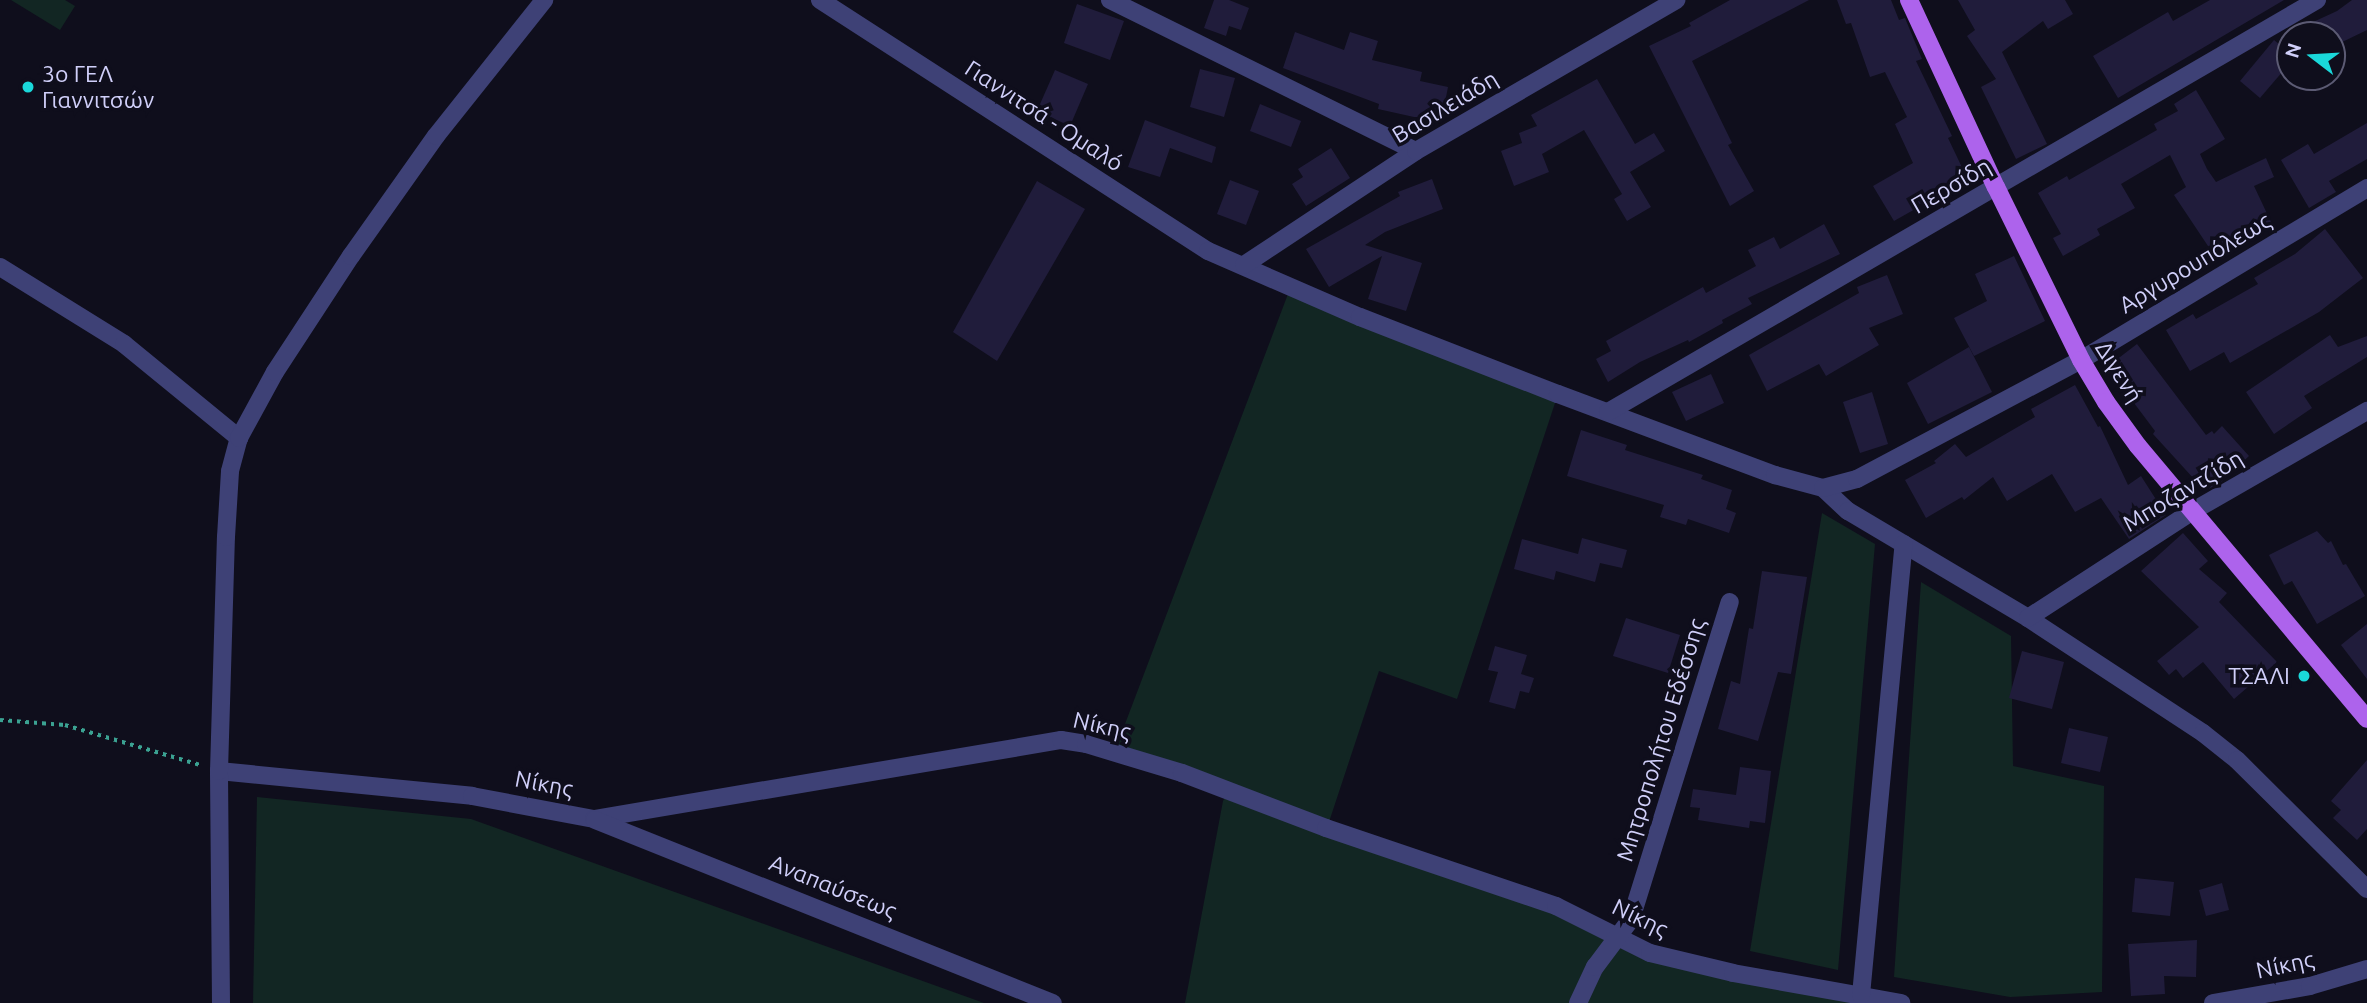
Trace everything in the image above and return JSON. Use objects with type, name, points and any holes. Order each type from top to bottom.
[{"type":"main road","name":"Διγενή","points":[[1909,0],[1996,187],[2081,360],[2137,446],[2367,719]]},
{"type":"street","points":[[221,1003],[219,771],[228,501],[230,471],[239,438],[275,372],[351,256],[436,136],[544,0]]},
{"type":"street","name":"Γιαννιτσά - Ομαλό","points":[[820,0],[1217,256],[1244,265],[1360,317],[1608,412],[1775,475],[1823,488]]},
{"type":"street","points":[[1110,0],[1416,151]]},
{"type":"street","name":"Βασιλειάδη","points":[[1244,265],[1416,151],[1676,0]]},
{"type":"street","name":"Περσίδη","points":[[1608,412],[2317,0]]},
{"type":"street","name":"Αργυρουπόλεως","points":[[1823,488],[1857,479],[2081,360],[2367,188]]},
{"type":"street","points":[[0,267],[124,344],[239,438]]},
{"type":"street","name":"Μποζαντζίδη","points":[[2028,618],[2193,511],[2367,411]]},
{"type":"street","points":[[1823,488],[1848,511],[2028,618],[2168,708],[2220,747],[2367,889]]},
{"type":"street","points":[[1861,995],[1904,544]]},
{"type":"street","name":"Μητροπολήτου Εδέσσης","points":[[1578,1003],[1595,967],[1631,919],[1730,602]]},
{"type":"street","name":"Νίκης","points":[[219,771],[472,796],[594,819],[1061,740],[1098,747],[1182,773],[1326,828],[1556,906],[1643,951],[1678,961],[1901,1003]]},
{"type":"street","name":"Αναπαύσεως","points":[[594,819],[1053,1003]]},
{"type":"street","name":"Νίκης","points":[[2213,1003],[2310,986],[2367,969]]},
{"type":"path","points":[[0,720],[65,725],[219,771]]},
{"type":"green space","points":[[11,0],[65,0],[75,6],[60,30]]},
{"type":"green space","points":[[1291,286],[1558,394],[1457,699],[1379,671],[1327,828],[1481,881],[1636,948],[1901,1003],[1185,1003],[1223,801],[1228,791],[1111,751],[1125,724]]},
{"type":"green space","points":[[1822,513],[1875,544],[1838,970],[1750,951]]},
{"type":"green space","points":[[1921,582],[2011,636],[2013,766],[2104,786],[2102,992],[2010,997],[1894,977]]},
{"type":"green space","points":[[257,797],[471,819],[984,1003],[253,1003]]},
{"type":"building","points":[[1214,0],[1229,0],[1249,8],[1241,30],[1229,26],[1226,36],[1204,28]]},
{"type":"building","points":[[1730,0],[1809,0],[1692,61],[1732,143],[1728,145],[1754,191],[1730,206],[1649,46],[1691,26],[1689,23]]},
{"type":"building","points":[[1837,0],[1891,0],[1899,20],[1905,18],[1922,59],[1916,61],[1952,136],[1948,138],[1968,180],[1916,206],[1917,208],[1894,221],[1873,186],[1913,163],[1895,124],[1907,117],[1885,72],[1870,77],[1851,23],[1846,24]]},
{"type":"building","points":[[1958,0],[2065,0],[2073,14],[2048,29],[2043,21],[2002,52],[2047,144],[2016,159],[1981,87],[1996,79],[1967,36],[1975,30]]},
{"type":"building","points":[[2210,0],[2284,0],[2118,98],[2093,56],[2168,12],[2173,21]]},
{"type":"building","points":[[2352,0],[2367,0],[2367,30],[2346,40],[2346,21],[2315,21]]},
{"type":"building","points":[[1077,4],[1124,21],[1110,60],[1064,43]]},
{"type":"building","points":[[1295,32],[1344,50],[1350,32],[1378,41],[1372,60],[1422,72],[1420,81],[1448,87],[1441,123],[1378,109],[1379,104],[1283,68]]},
{"type":"building","points":[[2274,40],[2276,42],[2276,79],[2260,98],[2240,81]]},
{"type":"building","points":[[1200,69],[1235,78],[1224,117],[1190,107]]},
{"type":"building","points":[[1055,70],[1088,84],[1070,126],[1037,111]]},
{"type":"building","points":[[1597,79],[1635,144],[1654,133],[1665,151],[1630,172],[1651,207],[1627,221],[1614,199],[1622,194],[1584,130],[1542,154],[1549,172],[1514,186],[1501,151],[1522,143],[1519,133],[1537,126],[1531,115]]},
{"type":"building","points":[[2196,90],[2225,139],[2200,154],[2207,169],[2216,182],[2266,158],[2274,177],[2254,186],[2271,222],[2245,234],[2244,231],[2212,252],[2174,195],[2186,187],[2170,155],[2121,184],[2135,208],[2097,229],[2100,235],[2063,256],[2053,238],[2061,234],[2038,193],[2067,176],[2069,180],[2157,130],[2154,124],[2178,111],[2174,104]]},
{"type":"building","points":[[1260,104],[1301,121],[1291,147],[1250,131]]},
{"type":"building","points":[[1145,120],[1216,147],[1212,163],[1170,148],[1160,177],[1128,167]]},
{"type":"building","points":[[2367,123],[2367,159],[2329,181],[2336,192],[2309,208],[2281,160],[2308,144],[2314,154]]},
{"type":"building","points":[[1331,148],[1350,178],[1306,206],[1292,184],[1303,177],[1298,169]]},
{"type":"building","points":[[1432,179],[1443,209],[1385,232],[1365,245],[1422,263],[1406,311],[1368,299],[1382,256],[1329,287],[1306,249],[1400,196],[1398,192]]},
{"type":"building","points":[[1230,180],[1259,191],[1246,225],[1217,214]]},
{"type":"building","points":[[1037,181],[1085,209],[997,361],[953,332]]},
{"type":"building","points":[[1824,224],[1840,254],[1748,298],[1752,304],[1722,320],[1723,323],[1689,342],[1688,340],[1640,362],[1608,382],[1596,359],[1611,351],[1606,341],[1703,287],[1706,293],[1756,266],[1748,250],[1774,237],[1780,249]]},
{"type":"building","points":[[2325,229],[2363,278],[2319,312],[2230,363],[2224,352],[2190,371],[2166,330],[2193,314],[2196,319],[2258,284],[2254,278],[2295,254]]},
{"type":"building","points":[[2014,256],[2045,321],[1974,356],[1954,318],[1987,301],[1975,274]]},
{"type":"building","points":[[1887,275],[1903,314],[1869,328],[1879,345],[1826,376],[1819,364],[1767,391],[1749,355],[1859,293],[1857,287]]},
{"type":"building","points":[[2330,335],[2338,347],[2367,336],[2367,357],[2304,396],[2312,408],[2274,434],[2246,392]]},
{"type":"building","points":[[2137,344],[2206,435],[2212,431],[2214,434],[2222,426],[2249,456],[2221,482],[2205,491],[2153,434],[2155,431],[2107,367]]},
{"type":"building","points":[[1969,347],[1992,392],[1928,424],[1907,383]]},
{"type":"building","points":[[1711,374],[1724,403],[1686,421],[1672,392]]},
{"type":"building","points":[[2075,385],[2098,427],[2100,426],[2128,485],[2141,476],[2166,515],[2129,539],[2101,498],[2075,512],[2052,474],[2007,501],[1993,477],[1964,500],[1962,497],[1926,518],[1905,480],[1936,463],[1934,461],[1955,444],[1966,457],[2035,417],[2031,409]]},
{"type":"building","points":[[1872,392],[1888,444],[1860,453],[1843,402]]},
{"type":"building","points":[[1581,430],[1627,445],[1625,450],[1703,475],[1701,479],[1732,490],[1726,509],[1736,513],[1729,533],[1688,519],[1686,525],[1660,517],[1664,505],[1567,476]]},
{"type":"building","points":[[2317,531],[2328,543],[2331,541],[2343,565],[2346,564],[2365,596],[2317,624],[2292,581],[2284,585],[2269,555]]},
{"type":"building","points":[[2183,533],[2208,561],[2199,569],[2227,593],[2219,602],[2277,662],[2234,699],[2203,662],[2183,678],[2176,669],[2169,675],[2157,661],[2199,627],[2141,571]]},
{"type":"building","points":[[1582,538],[1627,550],[1622,568],[1600,563],[1595,582],[1556,571],[1554,580],[1514,569],[1522,539],[1578,554]]},
{"type":"building","points":[[1762,571],[1807,577],[1791,674],[1778,672],[1758,741],[1718,729],[1731,681],[1740,684],[1749,628],[1753,629]]},
{"type":"building","points":[[1626,618],[1680,635],[1668,673],[1613,656]]},
{"type":"building","points":[[2367,624],[2367,679],[2341,645]]},
{"type":"building","points":[[1495,646],[1527,655],[1521,674],[1534,678],[1529,693],[1520,691],[1515,709],[1489,702],[1498,672],[1488,670]]},
{"type":"building","points":[[2022,651],[2064,662],[2052,709],[2009,698]]},
{"type":"building","points":[[2069,728],[2108,737],[2100,772],[2061,763]]},
{"type":"building","points":[[2367,760],[2367,829],[2357,840],[2333,818],[2341,810],[2331,801]]},
{"type":"building","points":[[1740,767],[1771,771],[1765,823],[1750,821],[1749,828],[1698,820],[1700,808],[1690,807],[1693,789],[1736,795]]},
{"type":"building","points":[[2135,878],[2174,882],[2170,916],[2132,912]]},
{"type":"building","points":[[2222,883],[2229,910],[2206,916],[2199,890]]},
{"type":"building","points":[[2197,940],[2196,977],[2164,976],[2165,994],[2131,996],[2128,944]]},
{"type":"place","name":"3ο ΓΕΛ Γιαννιτσών","points":[[28,87]]},
{"type":"place","name":"ΤΣΑΛΙ","points":[[2304,676]]}]
